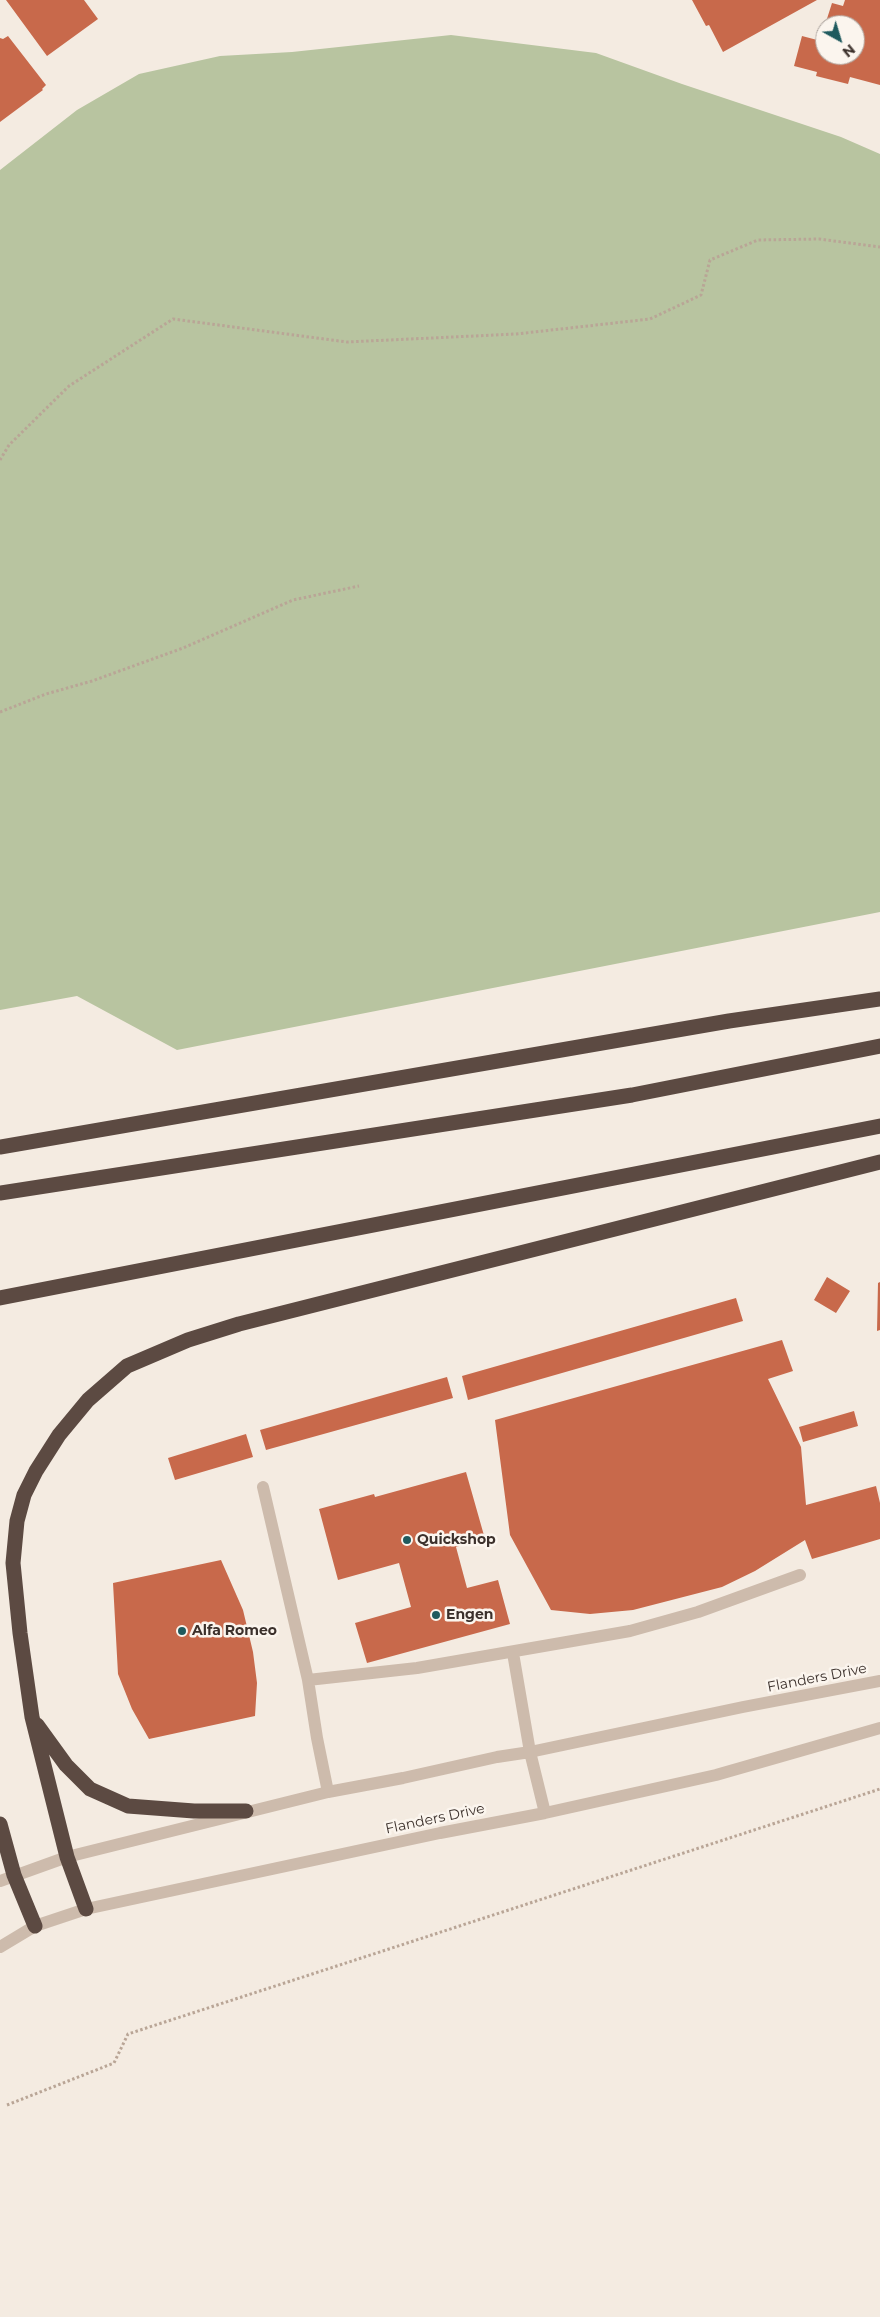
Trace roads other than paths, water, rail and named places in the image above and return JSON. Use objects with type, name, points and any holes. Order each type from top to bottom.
[{"type":"highway","points":[[0,1146],[729,1022],[880,999]]},
{"type":"highway","points":[[0,1193],[632,1094],[880,1046]]},
{"type":"highway","points":[[0,1298],[880,1126]]},
{"type":"highway","points":[[86,1909],[67,1856],[32,1718],[20,1633],[13,1563],[17,1521],[24,1495],[36,1471],[59,1435],[88,1400],[126,1366],[188,1340],[239,1324],[880,1162]]},
{"type":"highway","points":[[32,1718],[66,1765],[90,1789],[128,1806],[194,1811],[246,1811]]},
{"type":"highway","points":[[0,1824],[14,1875],[35,1926]]},
{"type":"street","points":[[263,1487],[308,1680],[328,1792]]},
{"type":"street","points":[[308,1680],[417,1668],[630,1631],[698,1612],[800,1575]]},
{"type":"street","points":[[512,1653],[530,1752],[545,1813]]},
{"type":"street","name":"Flanders Drive","points":[[0,1881],[67,1856],[328,1792],[403,1778],[496,1756],[530,1752],[743,1707],[880,1682]]},
{"type":"street","name":"Flanders Drive","points":[[0,1946],[35,1926],[86,1909],[430,1835],[545,1813],[716,1775],[880,1728]]},
{"type":"place","name":"Quickshop","points":[[407,1540]]},
{"type":"place","name":"Engen","points":[[436,1615]]},
{"type":"place","name":"Alfa Romeo","points":[[182,1631]]}]
